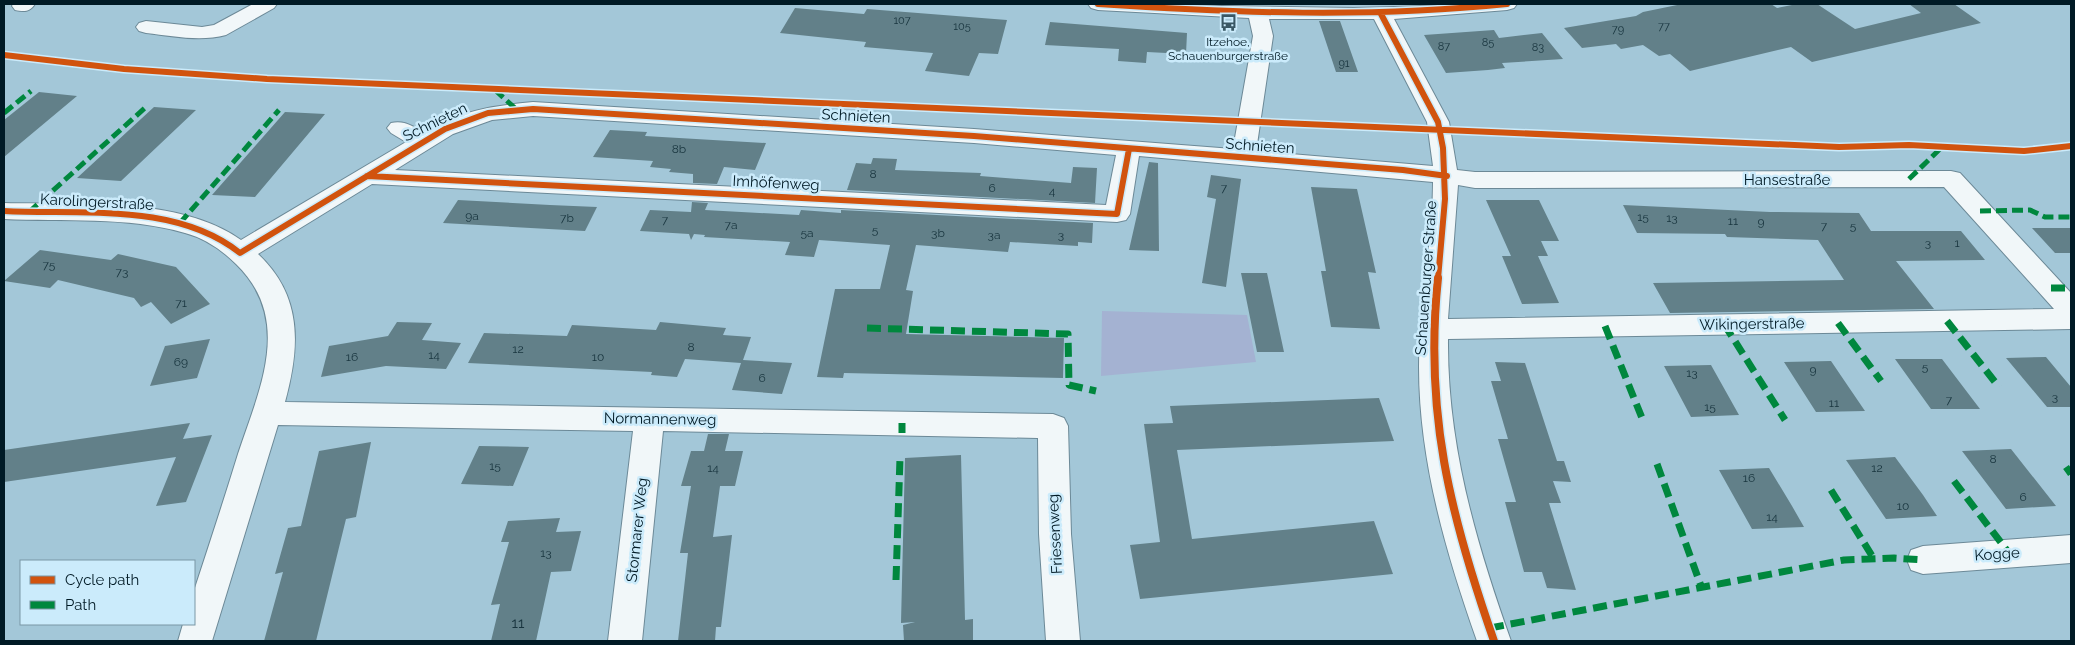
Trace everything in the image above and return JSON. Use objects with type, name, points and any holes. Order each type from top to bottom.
[{"type":"street","points":[[146,27],[202,33],[219,31],[266,4]]},
{"type":"street","points":[[1098,4],[1258,14],[1294,9],[1381,14],[1493,5]]},
{"type":"street","points":[[1243,158],[1263,36],[1258,14]]},
{"type":"street","name":"Schauenburger Straße","points":[[1381,14],[1438,122],[1443,141],[1446,176],[1434,329],[1436,410],[1443,464],[1466,562],[1494,641]]},
{"type":"street","name":"Schnieten","points":[[240,252],[367,176],[421,141],[478,116],[533,109],[974,136],[1404,170],[1446,176]]},
{"type":"street","points":[[399,128],[421,141]]},
{"type":"street","name":"Imhöfenweg","points":[[367,176],[1117,214],[1130,149]]},
{"type":"street","name":"Hansestraße","points":[[1446,176],[1475,180],[1951,179],[2071,310]]},
{"type":"street","name":"Karolingerstraße","points":[[4,211],[117,216],[175,222],[210,233],[240,252],[268,286],[281,316],[282,345],[276,376],[195,641]]},
{"type":"street","name":"Wikingerstraße","points":[[1434,329],[2071,319]]},
{"type":"street","name":"Normannenweg","points":[[266,413],[1053,426]]},
{"type":"street","name":"Stormarer Weg","points":[[625,641],[648,419]]},
{"type":"street","name":"Friesenweg","points":[[1053,426],[1052,496],[1063,641]]},
{"type":"street","name":"Kogge","points":[[1922,560],[2071,549]]},
{"type":"shaded area","points":[[1102,311],[1247,315],[1256,362],[1101,376]]},
{"type":"building","points":[[1682,4],[1771,4],[1777,8],[1797,4],[1817,4],[1855,29],[1921,13],[1909,4],[1954,4],[1981,23],[1812,62],[1791,47],[1690,71],[1670,54],[1659,56],[1643,45],[1621,49],[1616,44],[1582,48],[1564,28],[1636,16],[1643,12]]},
{"type":"building","points":[[795,8],[864,14],[867,9],[1007,20],[998,54],[979,53],[969,76],[925,71],[933,53],[864,47],[866,42],[780,33]]},
{"type":"building","points":[[1319,21],[1340,21],[1358,72],[1336,72]]},
{"type":"building","points":[[1050,22],[1187,33],[1186,54],[1147,52],[1146,63],[1118,61],[1119,49],[1045,45]]},
{"type":"building","points":[[1494,30],[1499,38],[1542,33],[1563,59],[1502,63],[1505,68],[1446,73],[1424,35]]},
{"type":"building","points":[[39,92],[77,96],[4,157],[4,120]]},
{"type":"building","points":[[154,107],[196,110],[121,181],[77,178]]},
{"type":"building","points":[[285,112],[325,114],[255,197],[212,195]]},
{"type":"building","points":[[610,130],[647,132],[645,136],[766,143],[755,170],[724,167],[717,184],[693,183],[693,174],[669,172],[671,169],[650,167],[653,161],[593,157]]},
{"type":"building","points":[[873,158],[897,159],[895,170],[981,173],[980,176],[1071,183],[1073,167],[1097,168],[1095,203],[847,190],[856,163],[871,164]]},
{"type":"building","points":[[1149,162],[1158,163],[1159,251],[1129,250]]},
{"type":"building","points":[[1211,175],[1241,179],[1226,287],[1202,283],[1216,199],[1207,197]]},
{"type":"building","points":[[1311,187],[1357,189],[1376,273],[1368,272],[1380,329],[1331,327],[1321,271],[1326,271]]},
{"type":"building","points":[[458,200],[597,207],[585,231],[443,223]]},
{"type":"building","points":[[1486,200],[1539,200],[1559,241],[1541,241],[1548,256],[1538,256],[1559,303],[1522,304],[1502,256],[1511,256]]},
{"type":"building","points":[[692,202],[708,203],[705,210],[799,215],[801,210],[841,213],[841,210],[1093,223],[1092,243],[1078,242],[1078,246],[1010,242],[1008,252],[916,245],[906,290],[913,291],[906,334],[1064,338],[1063,378],[844,373],[843,378],[817,377],[835,289],[880,289],[890,245],[819,240],[814,257],[785,255],[790,242],[704,237],[705,235],[694,234],[691,240],[689,234],[640,231],[650,210],[691,212]]},
{"type":"building","points":[[1623,205],[1770,212],[1859,213],[1871,231],[1961,231],[1985,260],[1896,261],[1934,309],[1670,313],[1653,283],[1844,280],[1818,240],[1727,237],[1725,234],[1637,233]]},
{"type":"building","points":[[2032,228],[2071,228],[2071,253],[2055,253]]},
{"type":"building","points":[[40,250],[111,260],[118,254],[176,267],[210,304],[171,324],[151,302],[141,307],[134,298],[58,280],[50,288],[4,281]]},
{"type":"building","points":[[1241,273],[1267,273],[1284,352],[1257,352]]},
{"type":"building","points":[[397,322],[432,323],[422,340],[461,343],[446,369],[386,366],[321,377],[329,346],[388,336]]},
{"type":"building","points":[[660,322],[726,328],[723,335],[751,337],[743,360],[792,363],[782,394],[732,390],[741,363],[685,359],[677,377],[651,375],[652,372],[468,363],[484,333],[567,336],[572,325],[656,330]]},
{"type":"building","points":[[210,339],[197,378],[150,386],[165,346]]},
{"type":"building","points":[[2046,357],[2071,387],[2071,407],[2047,407],[2006,358]]},
{"type":"building","points":[[1895,359],[1942,359],[1980,409],[1931,409]]},
{"type":"building","points":[[1831,361],[1865,411],[1816,412],[1784,362]]},
{"type":"building","points":[[1495,362],[1525,363],[1557,461],[1564,461],[1571,482],[1553,481],[1561,503],[1549,503],[1576,590],[1547,588],[1542,572],[1524,572],[1505,502],[1516,502],[1498,439],[1508,439],[1491,381],[1501,381]]},
{"type":"building","points":[[1711,365],[1739,415],[1691,417],[1664,366]]},
{"type":"building","points":[[1379,398],[1394,441],[1177,450],[1192,539],[1374,521],[1393,574],[1140,599],[1130,545],[1160,542],[1144,424],[1173,423],[1170,406]]},
{"type":"building","points":[[190,423],[183,439],[212,435],[186,502],[156,506],[176,457],[4,482],[4,450]]},
{"type":"building","points":[[708,434],[729,434],[725,451],[743,451],[735,486],[720,486],[713,537],[732,535],[721,627],[716,627],[715,641],[678,641],[688,553],[680,553],[691,486],[681,486],[691,451],[704,451]]},
{"type":"building","points":[[371,442],[356,517],[346,519],[316,641],[264,641],[283,572],[275,574],[288,528],[301,526],[319,451]]},
{"type":"building","points":[[479,446],[529,447],[513,486],[461,484]]},
{"type":"building","points":[[2011,449],[2056,506],[2006,509],[1962,451]]},
{"type":"building","points":[[961,455],[965,620],[973,619],[973,641],[904,641],[903,625],[915,622],[901,623],[905,458]]},
{"type":"building","points":[[1895,457],[1937,516],[1886,519],[1846,460]]},
{"type":"building","points":[[1769,468],[1804,527],[1752,529],[1719,470]]},
{"type":"building","points":[[560,518],[556,532],[581,531],[571,571],[551,572],[536,641],[491,641],[500,604],[491,605],[509,542],[501,542],[508,521]]},
{"type":"marked path","points":[[495,90],[517,110]]},
{"type":"marked path","points":[[4,113],[31,91]]},
{"type":"marked path","points":[[29,212],[146,107]]},
{"type":"marked path","points":[[180,223],[279,110]]},
{"type":"marked path","points":[[1909,179],[1942,147]]},
{"type":"marked path","points":[[1980,211],[2030,210],[2045,217],[2071,217]]},
{"type":"marked path","points":[[2051,288],[2071,288]]},
{"type":"marked path","points":[[1947,321],[1999,387]]},
{"type":"marked path","points":[[1838,323],[1881,381]]},
{"type":"marked path","points":[[1724,324],[1785,420]]},
{"type":"marked path","points":[[1605,326],[1644,423]]},
{"type":"marked path","points":[[867,328],[1068,334],[1069,385],[1096,391]]},
{"type":"marked path","points":[[902,423],[902,433]]},
{"type":"marked path","points":[[896,580],[900,458]]},
{"type":"marked path","points":[[1657,464],[1701,586]]},
{"type":"marked path","points":[[2066,467],[2071,474]]},
{"type":"marked path","points":[[1954,481],[2009,553]]},
{"type":"marked path","points":[[1831,490],[1874,559]]},
{"type":"marked path","points":[[1490,628],[1844,560],[1894,558],[1923,560]]},
{"type":"cycle path","points":[[1098,4],[1303,14],[1405,12],[1507,4]]},
{"type":"cycle path","points":[[1381,14],[1438,122],[1443,148],[1445,173],[1444,225],[1434,328],[1433,368],[1436,408],[1448,488],[1469,565],[1494,641]]},
{"type":"cycle path","points":[[4,55],[124,69],[267,79],[1839,147],[1909,145],[2024,151],[2071,146]]},
{"type":"cycle path","points":[[4,211],[106,214],[159,219],[205,231],[223,240],[240,253],[445,129],[488,113],[533,109],[974,136],[1403,170],[1447,176]]},
{"type":"cycle path","points":[[367,176],[1117,214],[1129,149]]},
{"type":"place","name":"Itzehoe, Schauenburgerstraße","points":[[1228,23]]}]
